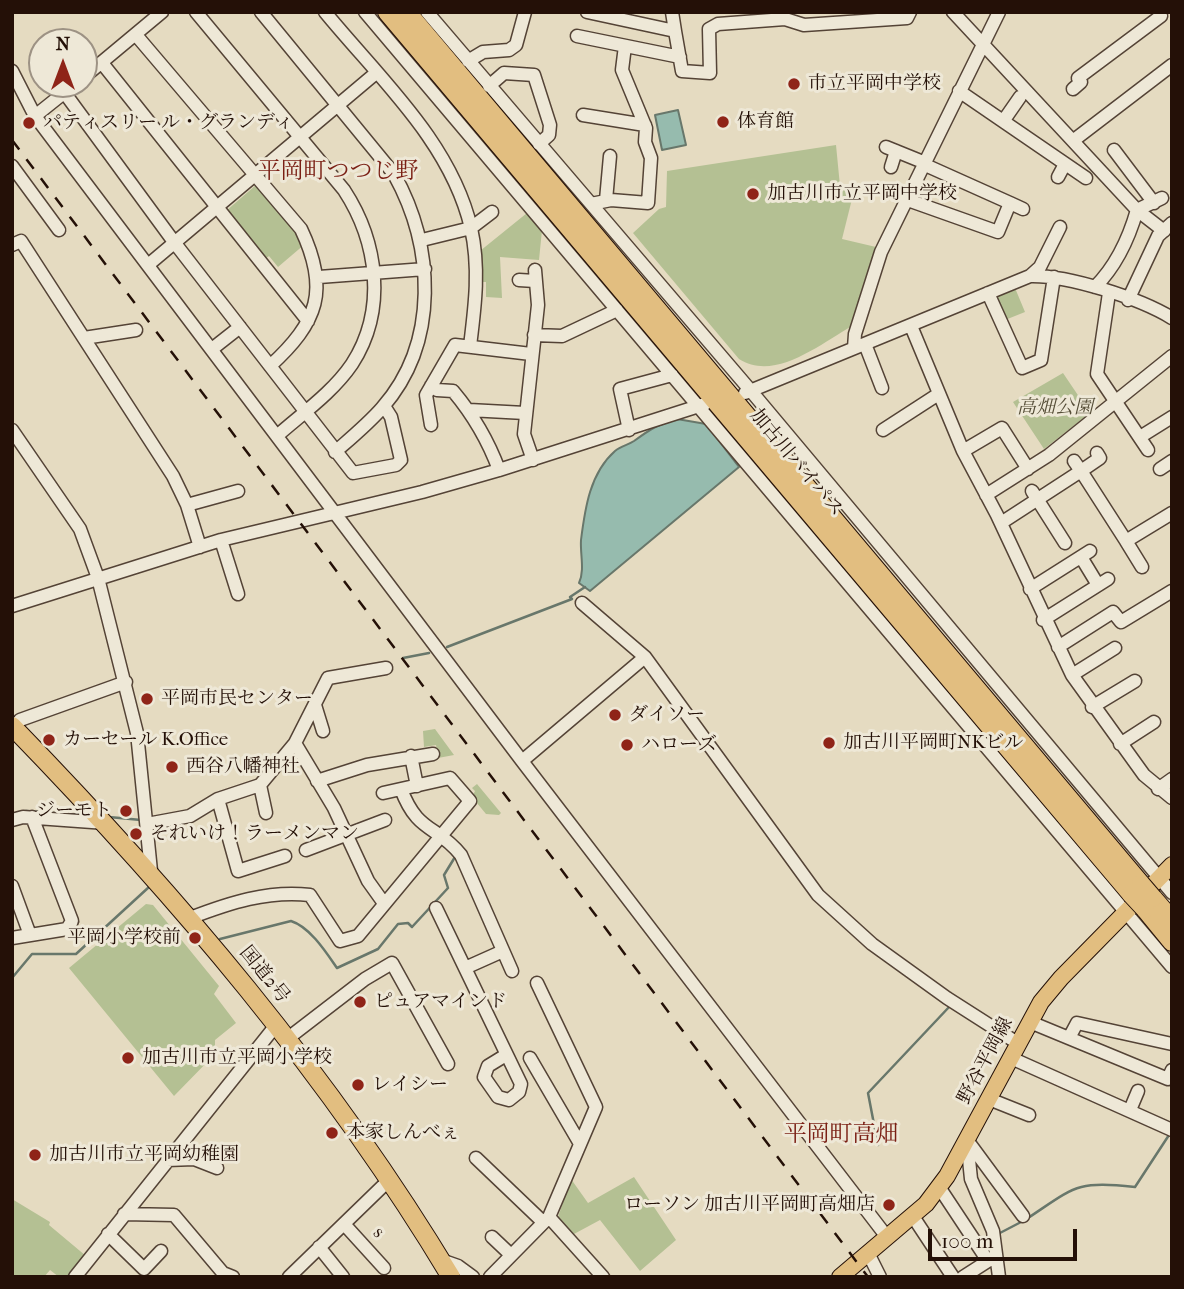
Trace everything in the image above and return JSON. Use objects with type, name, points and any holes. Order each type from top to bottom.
[{"type":"highway","name":"加古川バイパス","points":[[387,12],[1143,896],[1172,920]]},
{"type":"highway","name":"加古川バイパス","points":[[407,12],[1143,896],[1172,942]]},
{"type":"highway","name":"国道2号","points":[[13,726],[150,871],[282,1032],[388,1181],[451,1277]]},
{"type":"main road","name":"野谷平岡線","points":[[840,1277],[912,1215],[939,1187],[1030,1022],[1061,978],[1172,864]]},
{"type":"street","points":[[98,66],[162,12]]},
{"type":"street","points":[[196,12],[354,206],[371,249],[375,273],[374,300],[362,347],[351,366],[278,435]]},
{"type":"street","points":[[261,12],[394,174],[407,196],[422,240],[426,294],[418,336],[400,381],[384,406],[335,452]]},
{"type":"street","points":[[325,12],[429,137],[457,186],[471,228],[477,286],[470,346]]},
{"type":"street","points":[[365,12],[672,375],[702,405],[1172,967]]},
{"type":"street","points":[[428,12],[746,392],[1172,893]]},
{"type":"street","points":[[468,61],[483,52],[509,50],[516,45],[525,12]]},
{"type":"street","points":[[587,12],[675,31]]},
{"type":"street","points":[[673,12],[682,71],[710,74],[709,29],[718,24],[785,19],[817,24],[907,18],[910,12]]},
{"type":"street","points":[[953,12],[1137,210],[1169,229],[1158,236],[1128,300]]},
{"type":"street","points":[[883,378],[859,346],[855,334],[881,252],[983,43],[1002,13]]},
{"type":"street","points":[[1073,89],[1081,82],[1078,78],[1159,14],[1172,25]]},
{"type":"street","points":[[136,35],[302,229],[313,253],[319,277],[308,321],[299,338],[270,366]]},
{"type":"street","points":[[577,36],[680,57]]},
{"type":"street","points":[[591,204],[612,200],[648,203],[651,158],[645,142],[645,125],[622,70],[625,46]]},
{"type":"street","points":[[102,63],[308,321]]},
{"type":"street","points":[[1074,141],[1100,114],[1172,65]]},
{"type":"street","points":[[12,71],[36,116],[278,435],[332,512],[887,1237]]},
{"type":"street","points":[[148,265],[376,74]]},
{"type":"street","points":[[489,86],[504,74],[534,75],[550,125],[549,135],[539,144]]},
{"type":"street","points":[[959,91],[1086,178]]},
{"type":"street","points":[[1004,120],[1020,97]]},
{"type":"street","points":[[36,116],[57,98]]},
{"type":"street","points":[[68,98],[174,242],[349,470],[360,474],[396,465],[401,460],[391,417],[384,406]]},
{"type":"street","points":[[583,115],[645,125]]},
{"type":"street","points":[[891,167],[891,149],[1023,209]]},
{"type":"street","points":[[1095,287],[1107,275],[1120,239],[1137,210],[1158,201],[1114,150]]},
{"type":"street","points":[[610,156],[610,227]]},
{"type":"street","points":[[1058,177],[1065,164]]},
{"type":"street","points":[[12,166],[58,230]]},
{"type":"street","points":[[905,199],[998,232],[1010,203]]},
{"type":"street","points":[[422,240],[471,228],[492,212]]},
{"type":"street","points":[[746,392],[1030,276],[1040,267],[1060,227]]},
{"type":"street","points":[[12,244],[21,241],[173,476],[187,505],[200,547]]},
{"type":"street","points":[[319,277],[425,269]]},
{"type":"street","points":[[519,280],[535,275],[538,305],[524,434],[533,460]]},
{"type":"street","points":[[1030,276],[1054,276],[1095,287],[1172,318]]},
{"type":"street","points":[[988,293],[1022,368],[1035,365],[1041,360],[1054,276]]},
{"type":"street","points":[[1109,293],[1097,374],[1148,450]]},
{"type":"street","points":[[534,335],[562,336],[617,310]]},
{"type":"street","points":[[911,326],[962,451],[1000,523],[1043,620],[1072,675],[1120,744],[1158,789],[1172,798]]},
{"type":"street","points":[[212,349],[240,327]]},
{"type":"street","points":[[84,338],[136,330]]},
{"type":"street","points":[[431,425],[426,395],[455,345],[531,354]]},
{"type":"street","points":[[986,495],[1028,468],[1172,356]]},
{"type":"street","points":[[629,430],[621,389],[672,375]]},
{"type":"street","points":[[431,386],[437,390],[453,391],[469,410],[490,444],[499,470]]},
{"type":"street","points":[[883,429],[909,420],[937,395]]},
{"type":"street","points":[[12,606],[220,540],[422,492],[499,470],[702,405]]},
{"type":"street","points":[[469,410],[525,413]]},
{"type":"street","points":[[1140,437],[1172,417]]},
{"type":"street","points":[[962,451],[1002,428],[1028,468]]},
{"type":"street","points":[[12,430],[19,450],[80,529],[98,578],[137,733],[150,871]]},
{"type":"street","points":[[1000,523],[1077,466],[1100,458],[1097,453]]},
{"type":"street","points":[[1160,469],[1172,461]]},
{"type":"street","points":[[1077,466],[1142,567]]},
{"type":"street","points":[[187,505],[238,491]]},
{"type":"street","points":[[1035,495],[1065,543]]},
{"type":"street","points":[[1126,541],[1172,513]]},
{"type":"street","points":[[220,540],[238,594]]},
{"type":"street","points":[[1030,589],[1085,554],[1103,582],[1043,620]]},
{"type":"street","points":[[1058,648],[1113,612],[1121,622],[1149,612],[1172,592]]},
{"type":"street","points":[[582,603],[645,657],[818,895],[872,944],[1015,1051],[1172,1130]]},
{"type":"street","points":[[1072,675],[1115,648]]},
{"type":"street","points":[[522,761],[645,657]]},
{"type":"street","points":[[147,821],[190,816],[218,799],[260,785],[295,743],[328,678],[386,668]]},
{"type":"street","points":[[1092,707],[1135,681]]},
{"type":"street","points":[[13,726],[20,720],[126,682]]},
{"type":"street","points":[[315,705],[323,731]]},
{"type":"street","points":[[1120,744],[1154,722]]},
{"type":"street","points":[[295,743],[368,881],[383,902]]},
{"type":"street","points":[[317,781],[367,765],[433,754]]},
{"type":"street","points":[[411,756],[417,786]]},
{"type":"street","points":[[190,918],[235,901],[291,893],[310,895],[340,941],[358,936],[383,902],[470,801],[450,778],[383,793]]},
{"type":"street","points":[[1158,789],[1172,779]]},
{"type":"street","points":[[260,785],[266,813]]},
{"type":"street","points":[[401,789],[410,814],[430,832],[449,840],[461,855],[512,971]]},
{"type":"street","points":[[218,799],[238,871],[269,855],[285,856]]},
{"type":"street","points":[[12,820],[32,817],[102,819]]},
{"type":"street","points":[[12,938],[66,929],[72,921],[32,817]]},
{"type":"street","points":[[306,850],[347,837],[385,820]]},
{"type":"street","points":[[12,886],[30,935]]},
{"type":"street","points":[[436,908],[436,925],[465,968],[506,1055]]},
{"type":"street","points":[[465,968],[503,951]]},
{"type":"street","points":[[81,1274],[108,1234],[167,1160],[282,1032],[392,963],[434,1050],[448,1064]]},
{"type":"street","points":[[490,1277],[546,1220],[596,1107],[537,983]]},
{"type":"street","points":[[1030,1022],[1168,1079],[1172,1070]]},
{"type":"street","points":[[1069,1038],[1077,1023],[1172,1044]]},
{"type":"street","points":[[530,1058],[542,1071],[579,1142]]},
{"type":"street","points":[[1129,1110],[1138,1091]]},
{"type":"street","points":[[989,1099],[1029,1115]]},
{"type":"street","points":[[967,1140],[998,1171],[1022,1210]]},
{"type":"street","points":[[967,1140],[971,1179],[993,1231],[999,1277]]},
{"type":"street","points":[[477,1158],[546,1220],[603,1277]]},
{"type":"street","points":[[167,1160],[194,1159],[217,1168]]},
{"type":"street","points":[[289,1277],[388,1181]]},
{"type":"street","points":[[939,1187],[988,1261],[963,1277]]},
{"type":"street","points":[[124,1214],[174,1215],[223,1272],[233,1277]]},
{"type":"street","points":[[912,1215],[953,1277]]},
{"type":"street","name":"s","points":[[344,1224],[384,1268]]},
{"type":"street","points":[[108,1234],[144,1269],[161,1251]]},
{"type":"street","points":[[492,1237],[511,1255]]},
{"type":"street","points":[[319,1247],[343,1277]]},
{"type":"street","points":[[868,1253],[880,1277]]},
{"type":"street","points":[[441,1260],[458,1266],[474,1277]]},
{"type":"green space","points":[[836,145],[840,186],[853,195],[842,239],[876,247],[852,326],[797,358],[767,366],[753,365],[739,359],[633,233],[659,209],[666,207],[667,171]]},
{"type":"green space","points":[[256,185],[305,244],[278,267],[269,256],[265,259],[226,211]]},
{"type":"green space","points":[[527,213],[542,230],[539,260],[500,257],[502,298],[486,297],[486,282],[481,282],[480,251]]},
{"type":"green space","points":[[1015,288],[1025,312],[1005,320],[995,297]]},
{"type":"green space","name":"高畑公園","points":[[1063,373],[1090,413],[1044,449],[1013,402]]},
{"type":"green space","points":[[435,729],[454,755],[438,758],[436,745],[424,747],[423,731]]},
{"type":"green space","points":[[477,784],[501,813],[499,815],[486,814],[472,797],[475,791],[472,788]]},
{"type":"green space","points":[[146,904],[153,905],[219,986],[214,994],[236,1023],[215,1040],[215,1054],[174,1096],[69,968]]},
{"type":"green space","points":[[634,1177],[676,1240],[640,1271],[600,1220],[574,1234],[558,1217],[571,1179],[588,1203]]},
{"type":"green space","points":[[12,1199],[50,1222],[49,1225],[86,1256],[69,1277],[59,1277],[50,1270],[44,1277],[12,1277]]},
{"type":"water","points":[[678,110],[686,145],[662,150],[655,115]]},
{"type":"water","points":[[677,419],[706,424],[739,467],[590,591],[579,583],[582,567],[581,540],[594,480],[617,449],[654,428]]},
{"type":"waterway","points":[[447,647],[572,599],[570,597],[585,587]]},
{"type":"waterway","points":[[403,658],[429,653]]},
{"type":"waterway","points":[[26,811],[85,815]]},
{"type":"waterway","points":[[109,817],[141,820]]},
{"type":"waterway","points":[[220,939],[291,921],[311,934],[337,968],[378,949],[398,924],[408,923],[412,927],[448,888],[444,875],[455,857]]},
{"type":"waterway","points":[[12,978],[32,954],[76,954],[149,887]]},
{"type":"waterway","points":[[878,1145],[868,1093],[950,1006]]},
{"type":"waterway","points":[[1028,1218],[1077,1188],[1100,1185],[1135,1187],[1169,1135]]},
{"type":"waterway","points":[[998,1234],[1023,1221]]},
{"type":"railway","points":[[12,140],[868,1277]]},
{"type":"place","name":"市立平岡中学校","points":[[794,84]]},
{"type":"place","name":"体育館","points":[[723,122]]},
{"type":"place","name":"パティスリー ル・グランディ","points":[[29,123]]},
{"type":"place","name":"加古川市立平岡中学校","points":[[753,194]]},
{"type":"place","name":"平岡市民センター","points":[[147,699]]},
{"type":"place","name":"ダイソー","points":[[615,715]]},
{"type":"place","name":"カーセール K.Office","points":[[49,740]]},
{"type":"place","name":"加古川平岡町NKビル","points":[[829,743]]},
{"type":"place","name":"ハローズ","points":[[627,745]]},
{"type":"place","name":"西谷八幡神社","points":[[172,767]]},
{"type":"place","name":"ジーモト","points":[[126,811]]},
{"type":"place","name":"それいけ！ラーメンマン","points":[[136,834]]},
{"type":"place","name":"平岡小学校前","points":[[195,938]]},
{"type":"place","name":"ピュアマインド","points":[[360,1002]]},
{"type":"place","name":"加古川市立平岡小学校","points":[[128,1058]]},
{"type":"place","name":"レイシー","points":[[358,1085]]},
{"type":"place","name":"本家しんべぇ","points":[[332,1133]]},
{"type":"place","name":"加古川市立平岡幼稚園","points":[[35,1155]]},
{"type":"place","name":"ローソン 加古川平岡町高畑店","points":[[889,1205]]},
{"type":"district","name":"平岡町つつじ野","points":[[338,172]]},
{"type":"district","name":"平岡町高畑","points":[[841,1135]]}]
